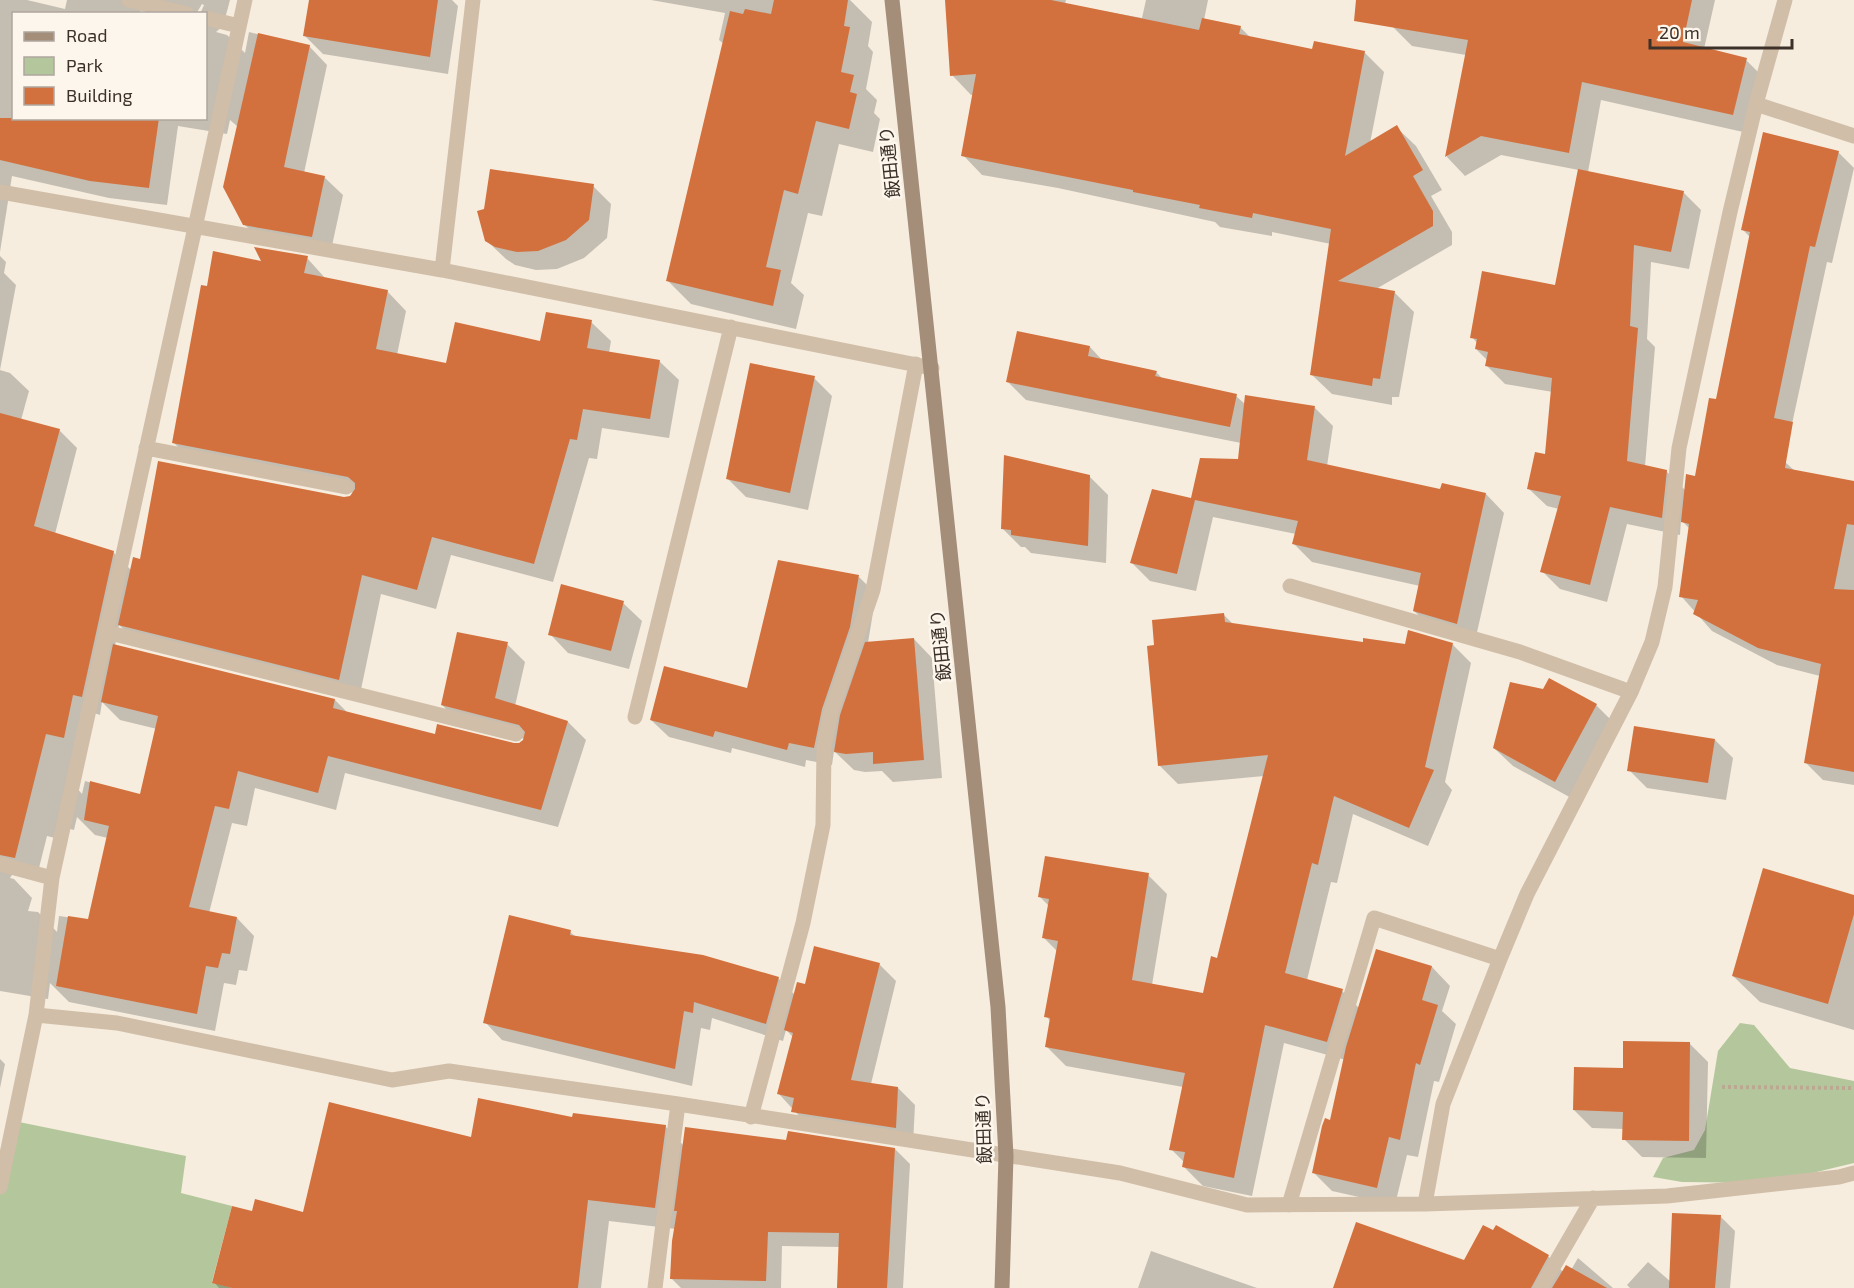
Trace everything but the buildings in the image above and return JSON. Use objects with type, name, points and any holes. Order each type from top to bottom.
[{"type":"main road","name":"飯田通り","points":[[891,0],[932,368],[998,1007],[1006,1156],[1002,1288]]},
{"type":"lane","points":[[129,0],[179,12]]},
{"type":"lane","points":[[0,1187],[36,1015],[52,878],[245,0]]},
{"type":"lane","points":[[442,270],[473,0]]},
{"type":"lane","points":[[1425,1204],[1443,1104],[1500,959],[1527,894],[1631,692],[1652,642],[1665,587],[1679,448],[1756,104],[1785,0]]},
{"type":"lane","points":[[207,18],[239,26]]},
{"type":"lane","points":[[1756,104],[1854,136]]},
{"type":"lane","points":[[0,192],[442,270],[932,368]]},
{"type":"lane","points":[[635,717],[730,327]]},
{"type":"lane","points":[[752,1117],[803,923],[823,825],[824,747],[831,712],[873,590],[916,364]]},
{"type":"lane","points":[[146,448],[346,487]]},
{"type":"lane","points":[[1290,586],[1520,652],[1631,692]]},
{"type":"lane","points":[[106,632],[516,734]]},
{"type":"lane","points":[[0,864],[52,878]]},
{"type":"lane","points":[[1289,1205],[1374,918],[1500,959]]},
{"type":"lane","points":[[36,1015],[117,1023],[392,1080],[449,1071],[1120,1173],[1247,1205],[1425,1204],[1667,1196],[1839,1177],[1854,1173]]},
{"type":"lane","points":[[656,1288],[678,1104]]},
{"type":"lane","points":[[1541,1288],[1593,1198]]},
{"type":"path","points":[[1722,1087],[1854,1088]]},
{"type":"green space","points":[[1740,1023],[1754,1025],[1790,1068],[1854,1081],[1854,1163],[1771,1183],[1682,1182],[1653,1177],[1663,1158],[1694,1150],[1705,1130],[1718,1051]]},
{"type":"green space","points":[[14,1121],[186,1156],[181,1193],[232,1206],[212,1282],[232,1288],[0,1288],[0,1187]]}]
